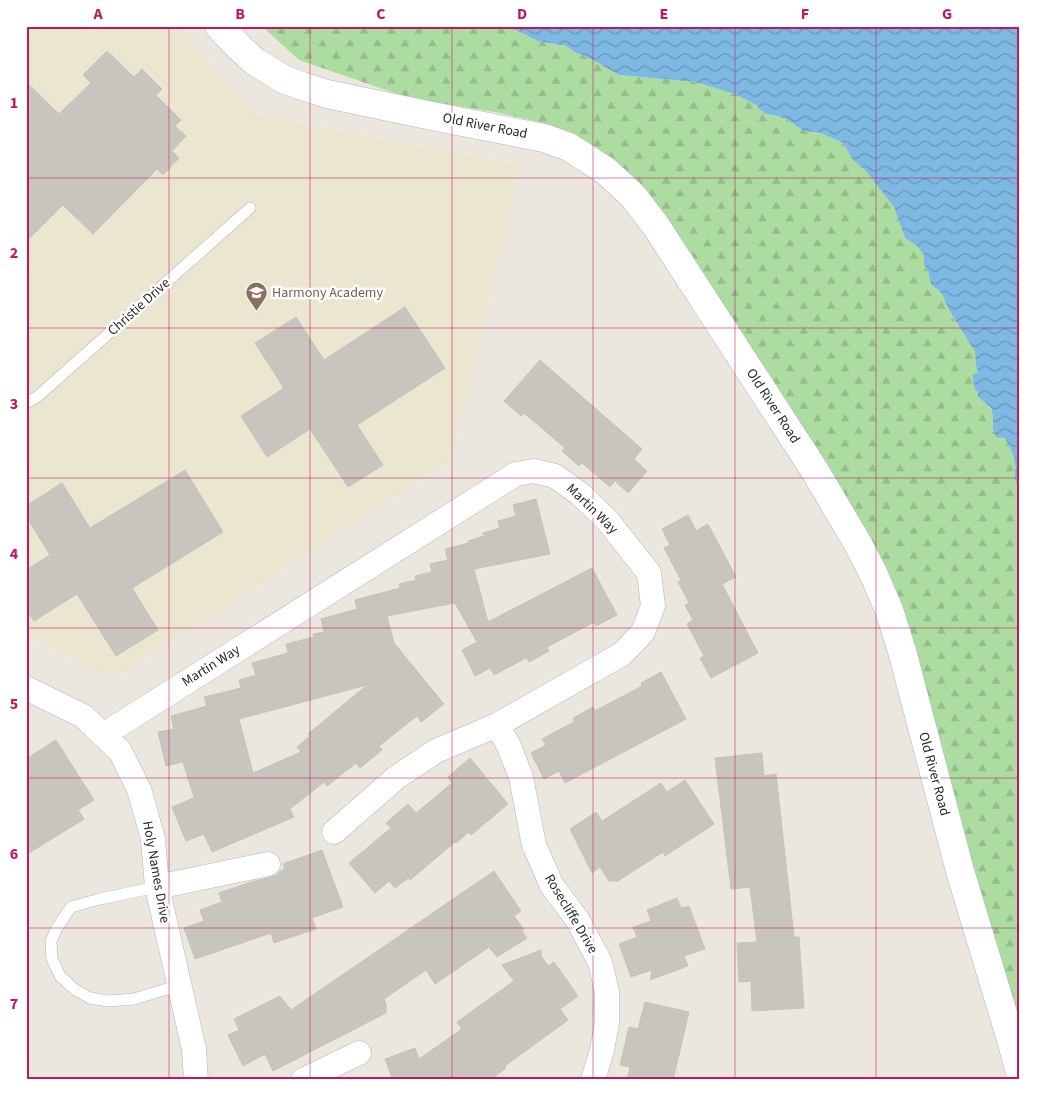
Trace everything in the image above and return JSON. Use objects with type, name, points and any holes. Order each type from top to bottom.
[{"type":"street","name":"Old River Road","points":[[219,26],[254,61],[283,79],[327,94],[544,138],[569,147],[606,170],[633,196],[656,226],[815,471],[874,575],[889,610],[902,651],[960,871],[1019,1069]]},
{"type":"street","name":"Martin Way","points":[[103,735],[516,474],[534,471],[555,476],[580,494],[607,520],[649,573],[654,606],[643,632],[622,654],[497,725],[436,751],[397,777],[334,832]]},
{"type":"street","name":"Holy Names Drive","points":[[26,688],[83,716],[120,751],[139,789],[153,839],[157,887],[194,1049],[196,1080]]},
{"type":"street","name":"Rosecliffe Drive","points":[[497,725],[509,746],[521,777],[534,845],[552,886],[576,919],[600,962],[607,992],[607,1023],[602,1050],[593,1080]]},
{"type":"street","points":[[157,887],[268,864]]},
{"type":"street","points":[[303,1080],[359,1053]]},
{"type":"lane","name":"Christie Drive","points":[[26,402],[37,397],[250,208]]},
{"type":"lane","points":[[157,887],[72,907],[57,928],[51,942],[52,959],[60,976],[74,989],[90,998],[108,1001],[134,999],[180,985]]},
{"type":"shaded area","name":"Harmony Academy","points":[[26,26],[179,26],[254,114],[521,165],[451,460],[114,678],[26,636]]},
{"type":"green space","points":[[262,26],[504,26],[538,41],[566,46],[619,75],[695,82],[735,94],[756,105],[765,114],[786,119],[804,131],[821,133],[843,143],[853,160],[865,170],[894,207],[905,238],[917,246],[924,255],[924,264],[928,271],[931,285],[941,293],[954,320],[976,350],[978,373],[972,375],[975,390],[978,392],[978,397],[991,410],[993,429],[1009,445],[1016,464],[1014,479],[1019,486],[1019,1034],[931,717],[788,411],[696,262],[640,183],[604,154],[557,128],[495,112],[409,98],[299,60]]},
{"type":"water","points":[[504,26],[1019,26],[1019,486],[1014,479],[1015,462],[1012,452],[1004,438],[996,437],[993,429],[991,408],[978,397],[978,392],[975,390],[972,375],[978,372],[975,350],[952,315],[941,293],[931,285],[928,271],[924,264],[924,255],[917,246],[905,238],[894,207],[865,170],[853,160],[843,143],[821,133],[804,131],[786,119],[765,114],[756,105],[735,94],[695,82],[619,75],[566,46],[538,41]]},
{"type":"building","points":[[107,51],[134,77],[142,69],[162,89],[156,95],[181,120],[175,126],[186,136],[172,151],[179,158],[163,175],[157,169],[93,234],[63,205],[26,242],[26,82],[59,114],[91,83],[83,75]]},
{"type":"building","points":[[405,307],[445,368],[357,425],[383,465],[348,487],[310,429],[267,457],[241,416],[284,388],[255,343],[296,317],[324,360]]},
{"type":"building","points":[[540,360],[642,449],[634,459],[647,471],[628,493],[615,481],[610,487],[582,463],[579,466],[562,451],[565,448],[524,413],[521,416],[504,401]]},
{"type":"building","points":[[185,470],[223,532],[132,588],[158,630],[116,656],[77,594],[34,621],[26,609],[26,570],[50,555],[26,516],[26,506],[62,483],[90,528]]},
{"type":"building","points":[[536,499],[550,554],[474,569],[488,622],[592,568],[617,615],[596,626],[594,622],[547,647],[549,651],[529,662],[526,658],[494,675],[490,668],[475,676],[462,650],[477,642],[455,603],[387,616],[394,643],[444,704],[421,722],[417,716],[379,746],[382,750],[360,768],[356,763],[327,786],[324,782],[290,809],[294,817],[212,852],[204,834],[186,841],[172,807],[194,798],[183,762],[166,766],[158,732],[174,729],[171,716],[207,706],[204,697],[241,688],[239,680],[256,675],[252,663],[288,653],[286,644],[314,637],[313,634],[324,632],[321,619],[357,609],[355,600],[400,588],[399,584],[416,580],[415,576],[432,572],[430,564],[448,560],[445,549],[468,543],[468,541],[484,536],[483,533],[500,528],[498,521],[516,516],[513,505]],"holes":[[[367,685],[308,734],[310,736],[297,747],[301,752],[253,773],[239,719]]]},
{"type":"building","points":[[688,515],[696,531],[708,524],[736,577],[722,584],[758,653],[711,678],[700,658],[704,656],[687,624],[693,620],[685,605],[689,603],[678,582],[681,580],[664,548],[670,545],[662,529]]},
{"type":"building","points":[[661,672],[686,719],[565,783],[559,771],[544,779],[531,753],[546,745],[542,739],[574,722],[573,718],[593,707],[595,711],[642,686],[641,683]]},
{"type":"building","points":[[56,740],[94,800],[78,810],[84,819],[26,855],[26,759]]},
{"type":"building","points":[[762,753],[764,776],[776,774],[794,937],[799,937],[804,1008],[752,1011],[751,981],[739,982],[737,943],[757,942],[750,887],[731,889],[715,758]]},
{"type":"building","points":[[470,758],[508,804],[471,835],[469,832],[455,842],[410,880],[408,878],[395,888],[389,881],[375,893],[349,863],[391,828],[386,823],[408,804],[416,813],[452,783],[448,777]]},
{"type":"building","points":[[685,780],[714,824],[665,856],[663,852],[618,881],[609,881],[600,867],[592,873],[570,829],[596,812],[602,821],[661,783],[667,792]]},
{"type":"building","points":[[322,850],[343,907],[312,918],[316,929],[274,943],[271,933],[195,959],[184,928],[204,921],[200,910],[222,902],[219,893],[277,875],[285,869],[283,864]]},
{"type":"building","points":[[494,871],[521,911],[514,916],[527,938],[497,957],[489,947],[435,984],[426,970],[384,999],[386,1013],[273,1071],[265,1054],[243,1066],[228,1035],[239,1030],[234,1019],[280,996],[291,1010]]},
{"type":"building","points":[[677,898],[681,908],[689,906],[705,949],[684,956],[688,966],[650,980],[652,970],[631,977],[619,944],[637,937],[633,927],[651,921],[647,910]]},
{"type":"building","points":[[541,950],[541,956],[548,966],[554,962],[578,996],[560,1009],[568,1020],[505,1066],[506,1068],[490,1080],[390,1080],[392,1078],[385,1059],[415,1048],[419,1059],[462,1029],[457,1022],[514,981],[502,965]]},
{"type":"building","points":[[645,1002],[689,1012],[673,1080],[627,1080],[630,1067],[620,1065],[629,1027],[638,1029]]},
{"type":"place","name":"Harmony Academy","points":[[256,312]]}]
